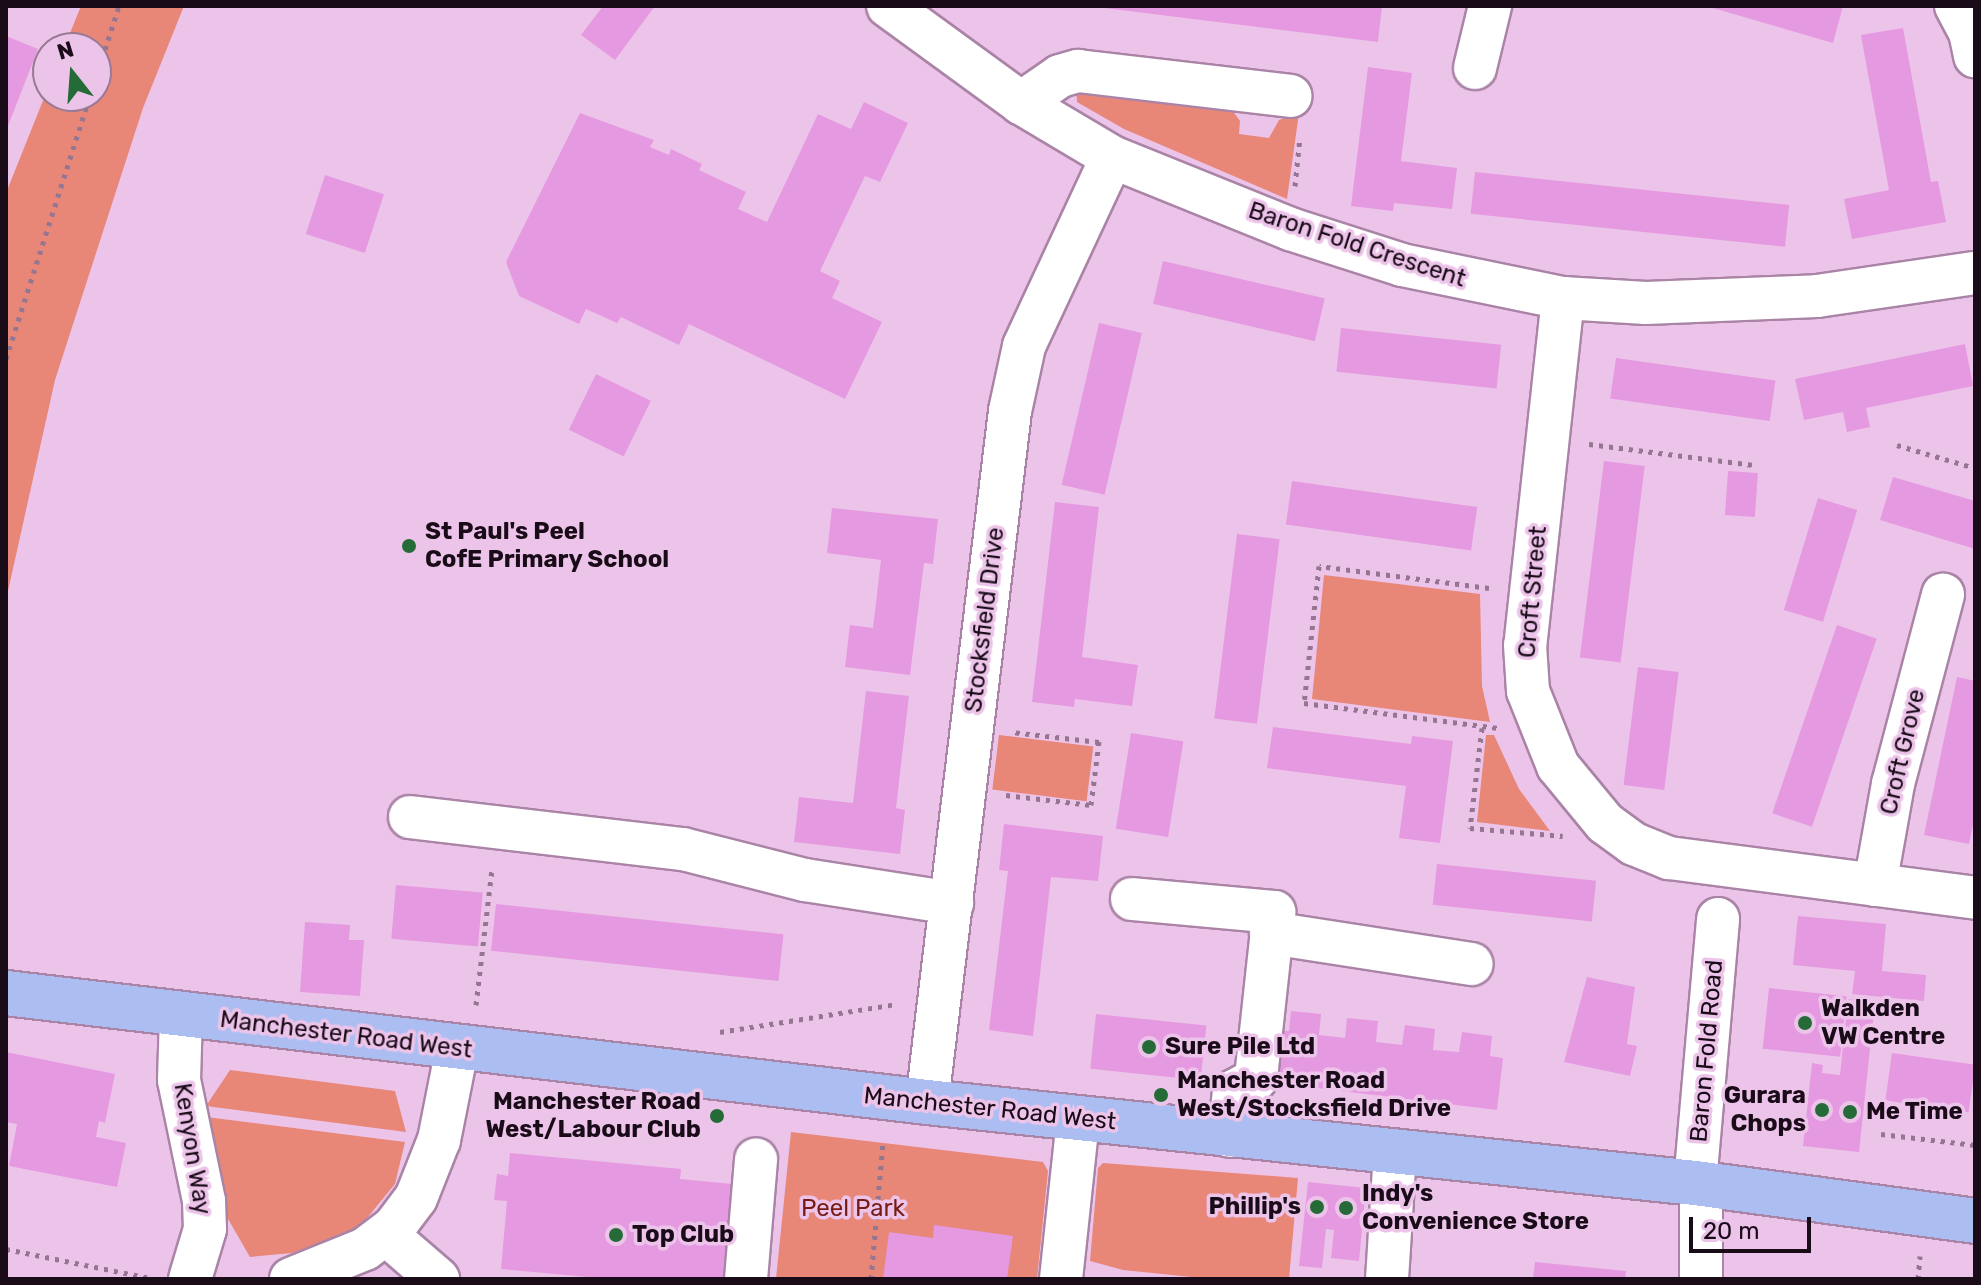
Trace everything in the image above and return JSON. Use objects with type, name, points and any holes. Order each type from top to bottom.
[{"type":"main road","name":"Manchester Road West","points":[[6,993],[906,1100],[1698,1184],[1975,1221]]},
{"type":"street","name":"Baron Fold Crescent","points":[[888,6],[1021,103],[1112,157],[1290,229],[1402,265],[1563,298],[1728,302],[1817,296],[1975,273]]},
{"type":"street","points":[[1475,68],[1490,6]]},
{"type":"street","points":[[1956,6],[1970,32],[1975,56]]},
{"type":"street","points":[[1021,103],[1060,76],[1078,71],[1269,103]]},
{"type":"street","name":"Stocksfield Drive","points":[[906,1100],[940,998],[1010,411],[1024,346],[1112,157]]},
{"type":"street","name":"Croft Street","points":[[1563,298],[1525,645],[1528,691],[1539,729],[1558,766],[1598,816],[1634,844],[1669,858],[1975,898]]},
{"type":"street","name":"Croft Grove","points":[[1875,885],[1893,784],[1948,616]]},
{"type":"street","points":[[410,817],[683,849],[805,880],[952,903]]},
{"type":"street","points":[[1132,899],[1274,912],[1256,1079],[1234,1091],[1229,1136]]},
{"type":"street","name":"Baron Fold Road","points":[[1701,1279],[1698,1184],[1718,919]]},
{"type":"street","points":[[1271,933],[1472,964]]},
{"type":"street","name":"Kenyon Way","points":[[181,1016],[182,1108],[204,1201],[205,1229],[190,1279]]},
{"type":"street","points":[[291,1279],[338,1262],[386,1234],[422,1184],[439,1140],[464,1049]]},
{"type":"street","points":[[1061,1279],[1078,1119]]},
{"type":"street","points":[[1387,1279],[1395,1153]]},
{"type":"street","points":[[746,1279],[756,1159]]},
{"type":"street","points":[[386,1234],[438,1279]]},
{"type":"path","points":[[111,32],[119,6]]},
{"type":"path","points":[[1269,103],[1303,112],[1290,229]]},
{"type":"path","points":[[6,359],[85,112]]},
{"type":"path","points":[[1548,435],[1621,450],[1754,465]]},
{"type":"path","points":[[1897,445],[1975,468]]},
{"type":"path","points":[[1531,593],[1319,566],[1304,703],[1482,728],[1539,729]]},
{"type":"path","points":[[965,790],[1091,805],[1099,742],[972,727]]},
{"type":"path","points":[[1482,728],[1470,828],[1559,838],[1598,816]]},
{"type":"path","points":[[464,1049],[497,825]]},
{"type":"path","points":[[695,1075],[700,1035],[940,998]]},
{"type":"path","points":[[871,1279],[906,1100]]},
{"type":"path","points":[[1881,1134],[1975,1145]]},
{"type":"path","points":[[6,1249],[157,1279]]},
{"type":"green space","points":[[81,6],[184,6],[143,108],[55,380],[6,600],[6,193],[38,112],[112,112],[112,32],[70,32]]},
{"type":"green space","points":[[1076,88],[1229,106],[1240,121],[1239,134],[1269,138],[1279,120],[1299,113],[1287,199],[1124,129],[1077,102]]},
{"type":"green space","points":[[1324,575],[1480,594],[1482,686],[1490,722],[1312,699]]},
{"type":"green space","points":[[999,735],[1093,747],[1087,801],[992,790]]},
{"type":"green space","points":[[1486,735],[1494,735],[1519,789],[1550,831],[1477,822]]},
{"type":"green space","points":[[230,1070],[395,1091],[406,1132],[206,1106]]},
{"type":"green space","points":[[206,1117],[405,1142],[395,1184],[358,1229],[292,1253],[250,1257],[228,1219]]},
{"type":"green space","name":"Peel Park","points":[[791,1132],[1043,1162],[1048,1171],[1037,1279],[776,1279]]},
{"type":"green space","points":[[1103,1163],[1298,1178],[1289,1279],[1211,1279],[1123,1270],[1090,1261],[1098,1168]]},
{"type":"building","points":[[603,6],[655,6],[615,60],[581,35]]},
{"type":"building","points":[[1088,6],[1382,6],[1378,42]]},
{"type":"building","points":[[1706,6],[1843,6],[1833,43]]},
{"type":"building","points":[[1903,28],[1931,182],[1938,181],[1946,222],[1852,239],[1844,199],[1889,190],[1861,35]]},
{"type":"building","points":[[6,36],[32,47],[32,64],[6,131]]},
{"type":"building","points":[[1368,67],[1412,73],[1401,161],[1457,168],[1452,209],[1394,203],[1393,211],[1351,206]]},
{"type":"building","points":[[864,102],[908,123],[880,182],[865,176],[820,271],[840,281],[832,298],[882,322],[845,399],[689,324],[679,345],[621,317],[617,323],[586,309],[579,324],[519,296],[506,262],[580,113],[654,140],[650,147],[669,155],[671,149],[702,164],[699,170],[746,192],[738,209],[767,222],[818,114],[851,129]]},
{"type":"building","points":[[1475,172],[1789,205],[1785,247],[1471,214]]},
{"type":"building","points":[[325,175],[384,194],[365,253],[306,234]]},
{"type":"building","points":[[1163,261],[1325,298],[1315,341],[1153,304]]},
{"type":"building","points":[[1099,323],[1142,333],[1105,495],[1062,485]]},
{"type":"building","points":[[1341,328],[1501,345],[1497,389],[1336,372]]},
{"type":"building","points":[[1965,344],[1973,386],[1866,408],[1870,427],[1847,432],[1843,412],[1804,420],[1795,379]]},
{"type":"building","points":[[1616,358],[1775,380],[1770,421],[1610,399]]},
{"type":"building","points":[[596,374],[651,401],[624,456],[569,430]]},
{"type":"building","points":[[1604,461],[1645,466],[1621,663],[1580,658]]},
{"type":"building","points":[[1728,471],[1758,473],[1755,517],[1725,515]]},
{"type":"building","points":[[1893,477],[1975,501],[1975,549],[1880,520]]},
{"type":"building","points":[[1292,481],[1477,507],[1471,551],[1286,525]]},
{"type":"building","points":[[1818,498],[1857,510],[1823,622],[1784,610]]},
{"type":"building","points":[[1055,502],[1099,507],[1082,657],[1138,665],[1132,706],[1075,699],[1074,707],[1032,702]]},
{"type":"building","points":[[832,508],[938,519],[933,564],[924,563],[910,675],[845,667],[850,625],[873,628],[881,560],[827,553]]},
{"type":"building","points":[[1237,534],[1280,539],[1257,724],[1214,719]]},
{"type":"building","points":[[1837,625],[1877,639],[1812,827],[1772,813]]},
{"type":"building","points":[[1638,667],[1679,672],[1664,790],[1623,785]]},
{"type":"building","points":[[1957,677],[1975,681],[1975,815],[1969,844],[1924,835]]},
{"type":"building","points":[[866,691],[909,696],[896,808],[905,810],[900,854],[794,842],[799,797],[853,803]]},
{"type":"building","points":[[1273,727],[1411,744],[1412,736],[1453,741],[1440,843],[1399,838],[1406,786],[1267,768]]},
{"type":"building","points":[[1131,733],[1183,741],[1168,837],[1116,829]]},
{"type":"building","points":[[1004,824],[1103,836],[1098,881],[1051,877],[1033,1036],[989,1030],[1008,871],[999,870]]},
{"type":"building","points":[[1437,864],[1596,881],[1592,921],[1433,905]]},
{"type":"building","points":[[396,885],[483,893],[478,946],[391,939]]},
{"type":"building","points":[[496,904],[783,934],[779,981],[491,951]]},
{"type":"building","points":[[1798,916],[1886,924],[1882,971],[1926,975],[1924,1001],[1852,994],[1855,971],[1793,965]]},
{"type":"building","points":[[305,922],[350,925],[349,940],[364,940],[360,996],[300,992]]},
{"type":"building","points":[[1587,977],[1635,987],[1627,1044],[1637,1046],[1630,1076],[1564,1062]]},
{"type":"building","name":"Walkden VW Centre","points":[[1769,988],[1847,996],[1840,1057],[1763,1049]]},
{"type":"building","name":"Me Time","points":[[1848,999],[1875,1002],[1859,1152],[1803,1146],[1812,1063],[1823,1065],[1822,1073],[1840,1075]]},
{"type":"building","points":[[1291,1011],[1321,1014],[1319,1035],[1345,1038],[1347,1018],[1378,1021],[1376,1042],[1402,1045],[1405,1025],[1435,1029],[1433,1050],[1459,1052],[1462,1032],[1492,1036],[1490,1056],[1503,1058],[1497,1110],[1268,1082],[1274,1030],[1289,1031]]},
{"type":"building","name":"Sure Pile Ltd","points":[[1096,1014],[1206,1026],[1201,1080],[1090,1069]]},
{"type":"building","points":[[6,1052],[115,1074],[105,1123],[99,1121],[96,1137],[126,1143],[117,1187],[9,1166],[17,1124],[6,1122]]},
{"type":"building","points":[[1892,1053],[1975,1065],[1969,1112],[1885,1101]]},
{"type":"building","name":"Top Club","points":[[510,1153],[681,1169],[680,1179],[732,1184],[723,1279],[609,1279],[501,1269],[507,1201],[494,1200],[497,1174],[508,1176]]},
{"type":"building","points":[[1308,1182],[1366,1188],[1359,1261],[1331,1258],[1334,1230],[1326,1229],[1322,1268],[1299,1266]]},
{"type":"building","points":[[934,1225],[1013,1236],[1007,1279],[883,1279],[889,1232],[933,1238]]},
{"type":"building","points":[[1535,1262],[1626,1271],[1625,1279],[1533,1279]]},
{"type":"place","name":"St Paul's Peel CofE Primary School","points":[[409,546]]},
{"type":"place","name":"Walkden VW Centre","points":[[1805,1023]]},
{"type":"place","name":"Sure Pile Ltd","points":[[1149,1047]]},
{"type":"place","name":"Manchester Road West/Stocksfield Drive","points":[[1161,1095]]},
{"type":"place","name":"Gurara Chops","points":[[1822,1110]]},
{"type":"place","name":"Me Time","points":[[1850,1112]]},
{"type":"place","name":"Manchester Road West/Labour Club","points":[[717,1116]]},
{"type":"place","name":"Phillip's","points":[[1317,1207]]},
{"type":"place","name":"Indy's Convenience Store","points":[[1346,1208]]},
{"type":"place","name":"Top Club","points":[[616,1235]]}]
